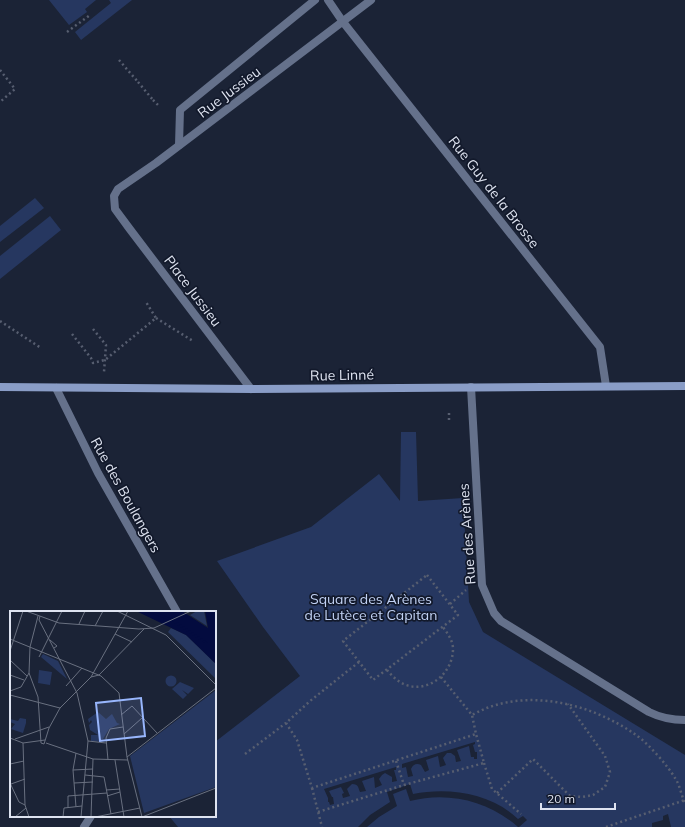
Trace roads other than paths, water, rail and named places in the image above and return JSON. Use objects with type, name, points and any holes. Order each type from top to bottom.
[{"type":"street","points":[[179,145],[180,110],[315,0]]},
{"type":"street","name":"Rue Guy de la Brosse","points":[[328,0],[343,22],[600,347],[606,386]]},
{"type":"street","name":"Rue Jussieu","points":[[115,209],[114,196],[118,190],[371,0]]},
{"type":"street","name":"Place Jussieu","points":[[115,209],[251,389]]},
{"type":"street","name":"Rue Linné","points":[[0,387],[251,389],[685,386]]},
{"type":"street","name":"Rue des Arènes","points":[[471,387],[482,585],[494,613],[501,621],[642,708],[660,717],[671,720],[685,720]]},
{"type":"street","name":"Rue des Boulangers","points":[[56,388],[98,474],[176,611]]},
{"type":"street","points":[[84,827],[90,817]]},
{"type":"park label","name":"Square des Arènes de Lutèce et Capitan","points":[[371,608]]}]
